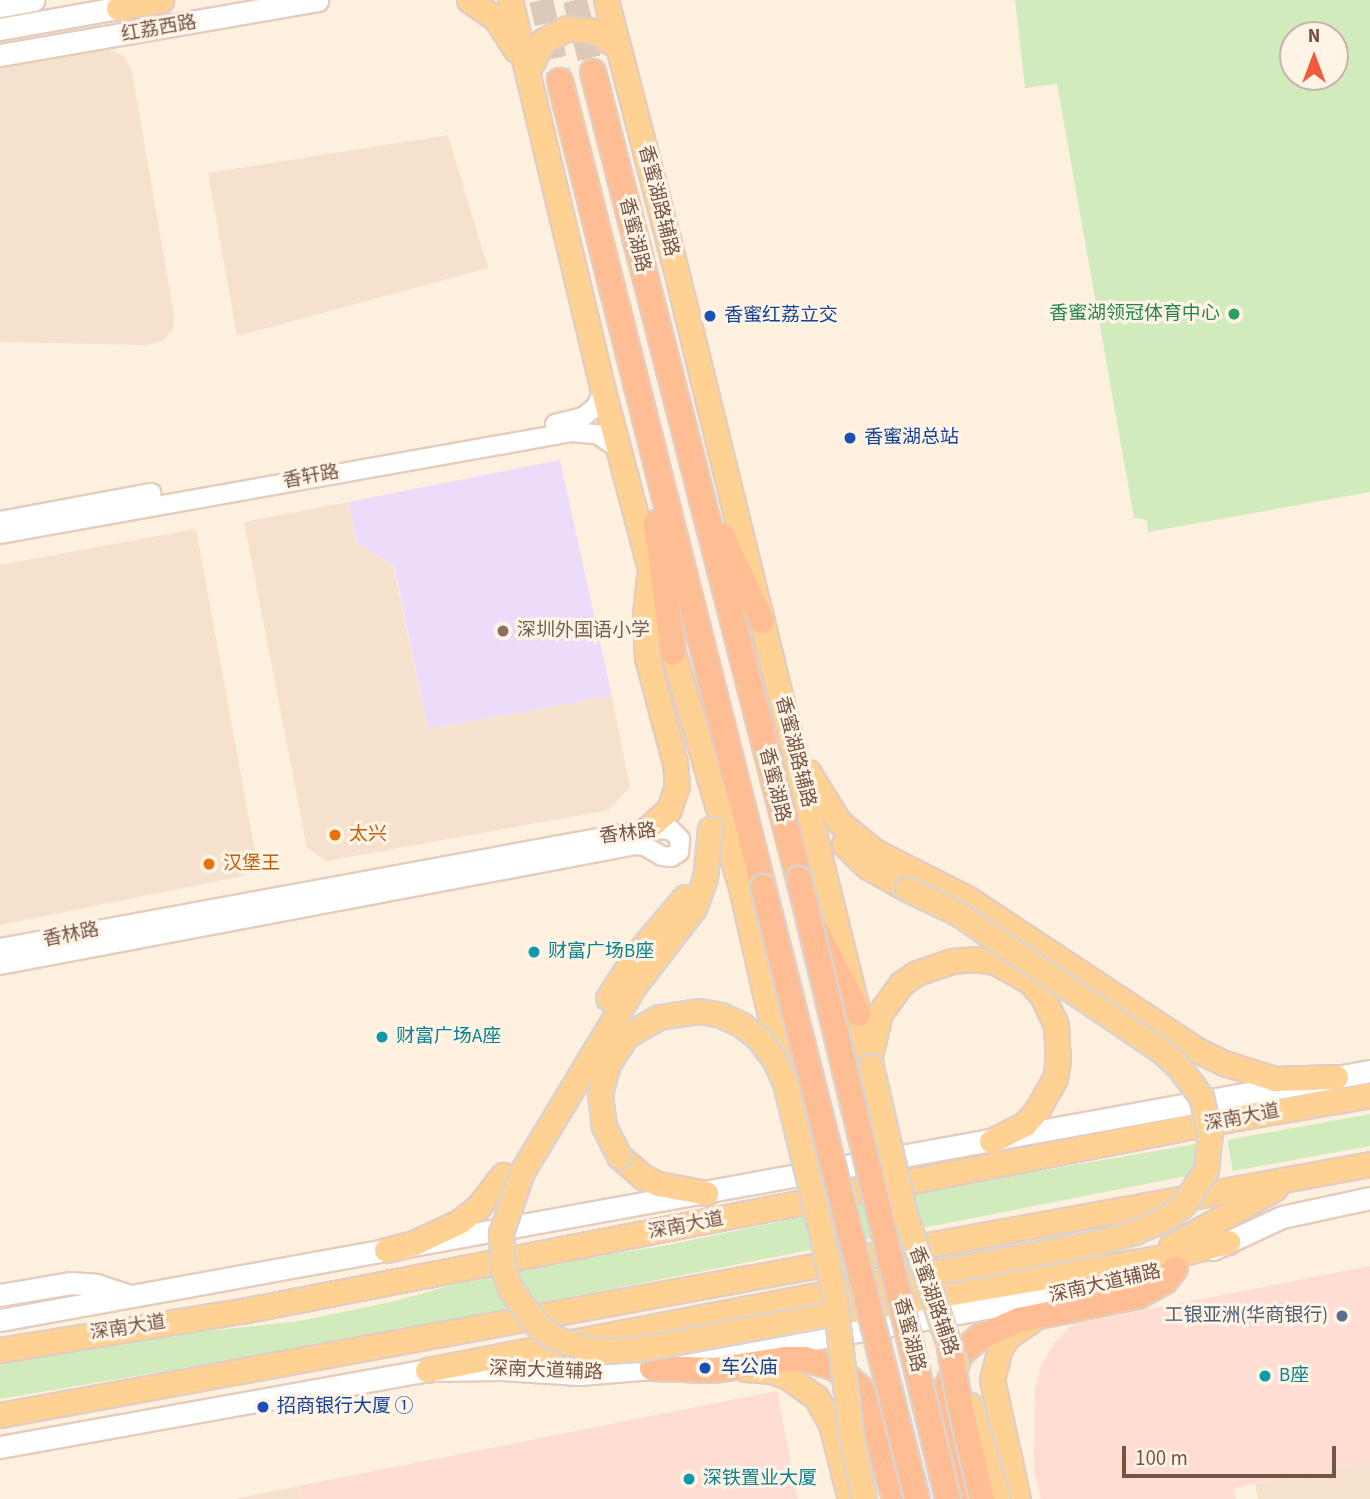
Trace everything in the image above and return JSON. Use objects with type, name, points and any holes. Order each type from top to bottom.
[{"type":"highway","name":"香蜜湖路","points":[[593,72],[799,879],[948,1499]]},
{"type":"highway","name":"香蜜湖路","points":[[560,81],[644,422],[752,890],[917,1499]]},
{"type":"highway","points":[[644,422],[673,653]]},
{"type":"highway","points":[[697,481],[762,621]]},
{"type":"highway","points":[[807,912],[859,1014]]},
{"type":"highway","points":[[968,1499],[947,1408],[946,1390],[961,1353],[980,1337],[1038,1315],[1138,1296],[1165,1281],[1175,1268]]},
{"type":"highway","points":[[950,1349],[960,1406],[982,1499]]},
{"type":"highway","points":[[652,1368],[714,1370],[785,1359],[805,1359],[836,1368],[860,1388],[867,1399],[888,1494]]},
{"type":"highway","points":[[844,1374],[888,1494]]},
{"type":"main road","points":[[0,6],[33,0]]},
{"type":"main road","points":[[118,8],[161,0]]},
{"type":"main road","name":"红荔西路","points":[[0,55],[317,0]]},
{"type":"main road","points":[[469,0],[496,19],[527,72]]},
{"type":"main road","points":[[510,0],[603,391],[673,653],[703,759],[752,890],[785,1083],[827,1257],[851,1435],[864,1499]]},
{"type":"main road","name":"香蜜湖路辅路","points":[[606,0],[825,872],[905,1215],[998,1499]]},
{"type":"main road","points":[[527,72],[543,41],[567,28],[595,31],[618,47],[625,0]]},
{"type":"main road","name":"红荔西路","points":[[0,29],[118,8]]},
{"type":"main road","points":[[647,829],[669,809],[677,786],[675,763],[647,658],[645,615],[650,567]]},
{"type":"main road","points":[[427,1370],[1094,1243],[1135,1232],[1166,1218],[1182,1206],[1206,1170],[1210,1133],[1201,1097],[1178,1066],[1159,1049],[911,881],[839,822],[814,783],[790,732]]},
{"type":"main road","points":[[703,759],[710,804],[710,829],[705,878],[694,908],[634,986],[522,1172],[501,1233],[503,1270],[511,1290],[539,1327],[557,1339],[581,1347],[608,1351],[674,1343],[1228,1242]]},
{"type":"main road","points":[[803,783],[850,851],[885,878],[911,881],[967,898],[1195,1049],[1251,1073],[1275,1079],[1336,1077]]},
{"type":"main road","points":[[386,1250],[414,1243],[459,1222],[478,1207],[503,1175],[620,978],[689,891],[701,863],[710,829]]},
{"type":"main road","points":[[871,1066],[871,1046],[880,1013],[901,984],[917,973],[952,961],[995,962],[1028,981],[1042,995],[1056,1025],[1059,1041],[1056,1069],[1048,1094],[1037,1111],[1025,1124],[991,1141]]},
{"type":"main road","points":[[706,1193],[658,1184],[643,1177],[619,1156],[610,1141],[601,1111],[602,1078],[615,1050],[626,1036],[659,1017],[699,1011],[721,1015],[742,1025],[759,1039],[774,1059],[785,1083]]},
{"type":"main road","points":[[0,1320],[1370,1071]]},
{"type":"main road","name":"深南大道","points":[[0,1350],[242,1311],[1220,1121],[1370,1095]]},
{"type":"main road","points":[[0,1415],[1370,1164]]},
{"type":"main road","points":[[1115,1264],[1187,1239],[1271,1190],[1315,1174]]},
{"type":"main road","name":"深南大道辅路","points":[[0,1447],[427,1370],[466,1368],[579,1374],[652,1368],[1120,1284],[1175,1268],[1282,1217],[1370,1198]]},
{"type":"main road","points":[[0,1296],[70,1283],[96,1285],[132,1296]]},
{"type":"main road","points":[[1018,1499],[992,1380],[997,1356],[1008,1336],[1038,1315]]},
{"type":"main road","points":[[355,1350],[534,1349]]},
{"type":"main road","points":[[714,1370],[773,1371],[804,1385],[816,1397],[831,1424],[850,1499]]},
{"type":"street","name":"香轩路","points":[[0,521],[570,422],[596,407],[603,391]]},
{"type":"street","name":"香轩路","points":[[0,534],[572,432],[597,434],[610,440],[619,449]]},
{"type":"street","name":"香林路","points":[[0,948],[647,829],[675,833],[681,844],[677,854],[667,857],[645,846],[636,845],[0,965]]},
{"type":"shaded area","points":[[108,48],[123,56],[132,71],[174,316],[173,329],[164,340],[148,345],[0,342],[0,66]]},
{"type":"shaded area","points":[[448,135],[488,268],[237,336],[208,173]]},
{"type":"shaded area","name":"深圳外国语小学","points":[[560,460],[612,696],[428,729],[394,566],[357,543],[348,502]]},
{"type":"shaded area","points":[[348,502],[357,543],[393,566],[428,729],[612,696],[630,787],[609,810],[327,861],[307,848],[244,522]]},
{"type":"shaded area","points":[[196,529],[256,857],[243,876],[0,925],[0,565]]},
{"type":"shaded area","points":[[1370,1266],[1370,1461],[1234,1488],[1236,1499],[1041,1499],[1034,1471],[1035,1389],[1042,1363],[1056,1341],[1073,1324]]},
{"type":"shaded area","points":[[777,1391],[798,1499],[301,1499],[298,1486]]},
{"type":"shaded area","points":[[1370,1461],[1370,1499],[1258,1499],[1255,1484]]},
{"type":"shaded area","points":[[298,1486],[301,1499],[234,1499]]},
{"type":"green space","name":"香蜜湖领冠体育中心","points":[[1015,0],[1370,0],[1370,492],[1148,532],[1147,520],[1134,518],[1057,84],[1025,88]]},
{"type":"green space","points":[[1370,1114],[1370,1146],[1233,1171],[1227,1140]]},
{"type":"green space","points":[[1207,1142],[1212,1171],[378,1335],[0,1399],[0,1363],[145,1338],[299,1321],[391,1302],[494,1273],[668,1245],[935,1189]]},
{"type":"tunnel","points":[[541,0],[560,81]]},
{"type":"tunnel","points":[[575,0],[593,72]]},
{"type":"place","name":"香蜜湖领冠体育中心","points":[[1234,314]]},
{"type":"place","name":"香蜜红荔立交","points":[[710,316]]},
{"type":"place","name":"香蜜湖总站","points":[[850,438]]},
{"type":"place","name":"深圳外国语小学","points":[[503,631]]},
{"type":"place","name":"太兴","points":[[335,835]]},
{"type":"place","name":"汉堡王","points":[[209,864]]},
{"type":"place","name":"财富广场B座","points":[[534,952]]},
{"type":"place","name":"财富广场A座","points":[[382,1037]]},
{"type":"place","name":"工银亚洲(华商银行)","points":[[1342,1316]]},
{"type":"place","name":"车公庙","points":[[705,1368]]},
{"type":"place","name":"B座","points":[[1265,1376]]},
{"type":"place","name":"招商银行大厦 ①","points":[[263,1407]]},
{"type":"place","name":"深铁置业大厦","points":[[689,1479]]}]
